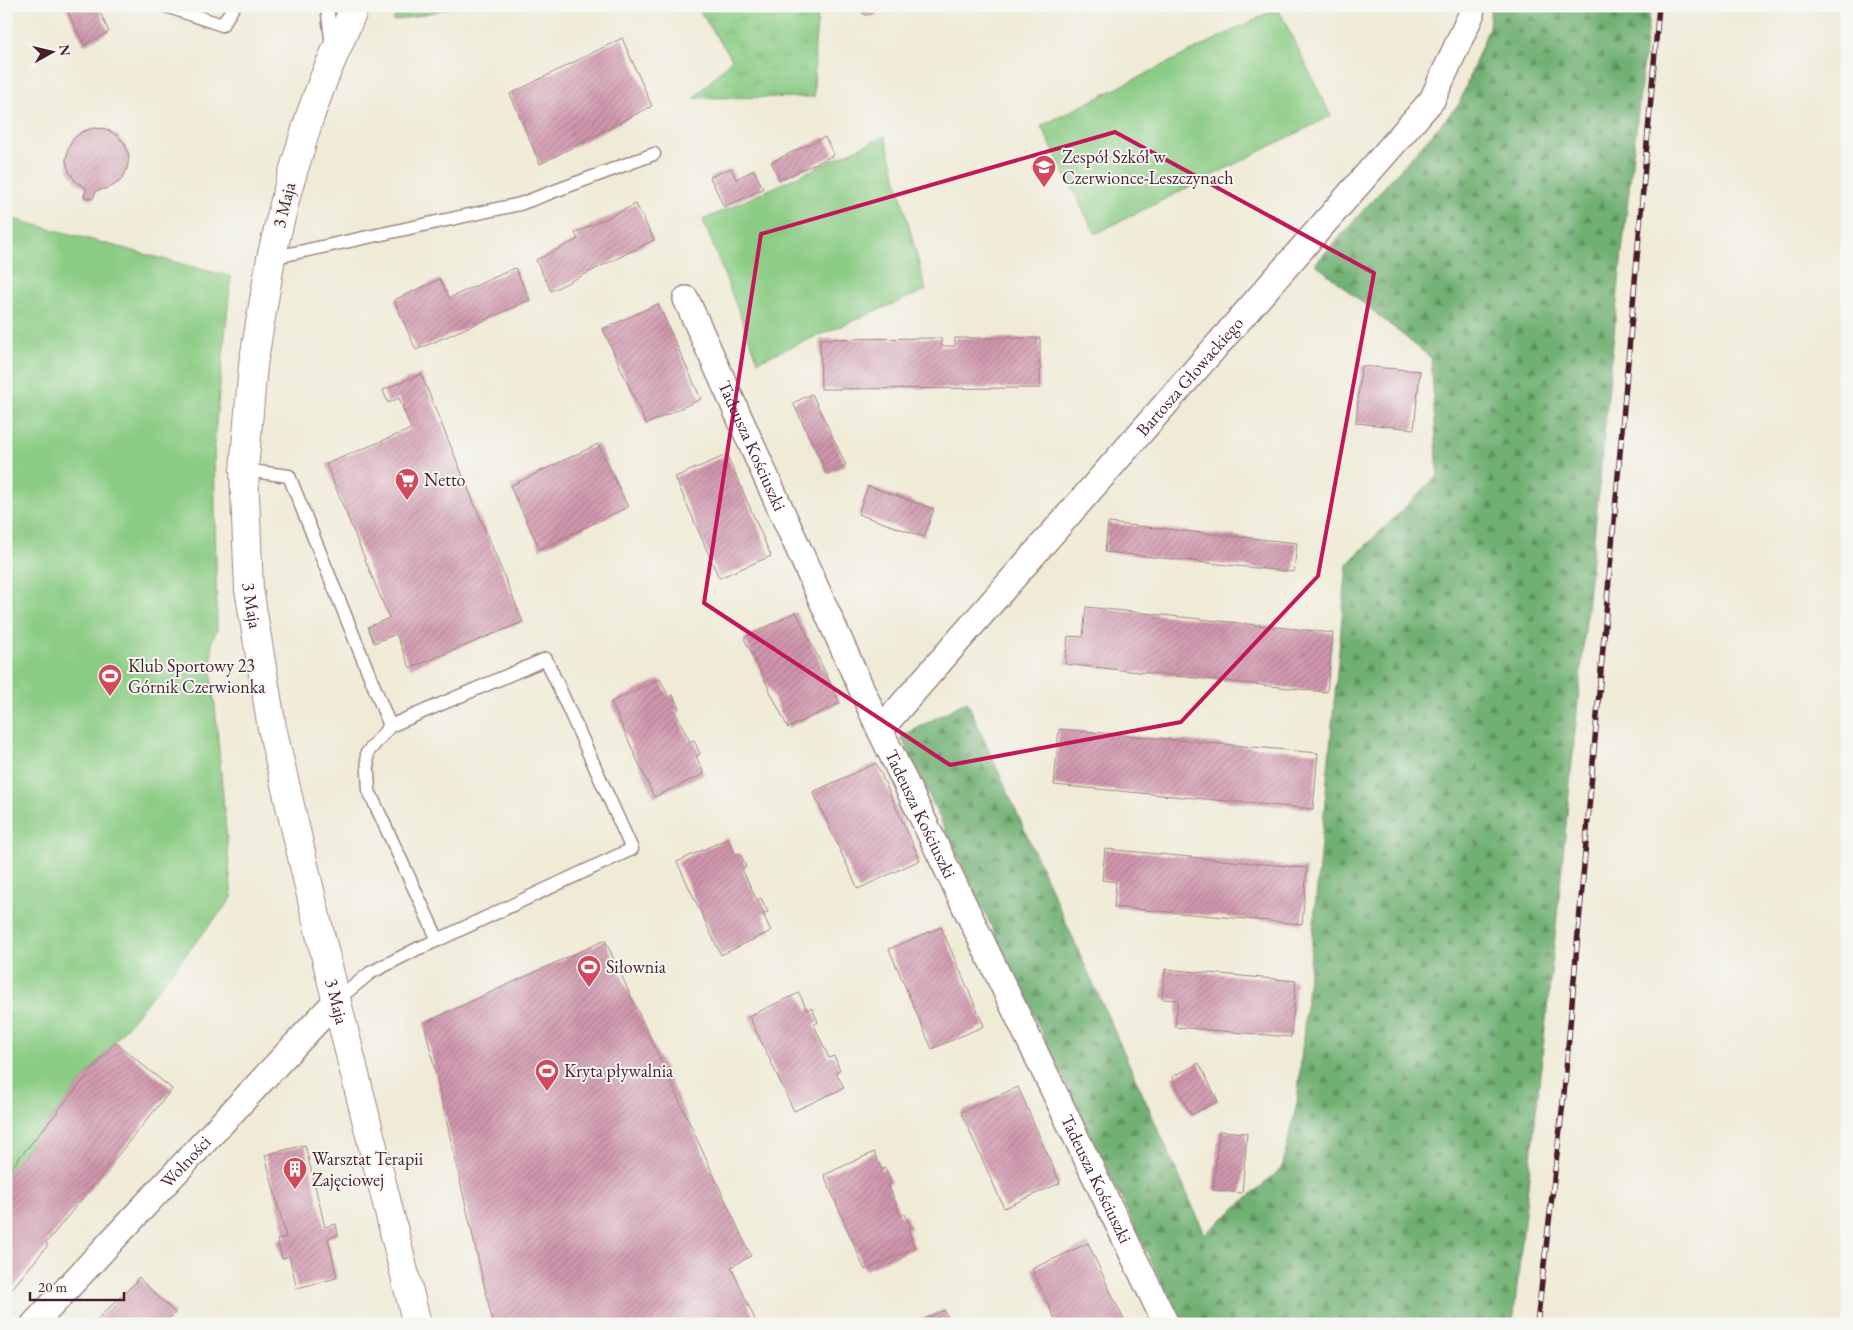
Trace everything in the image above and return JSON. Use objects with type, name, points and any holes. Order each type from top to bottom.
[{"type":"main road","name":"3 Maja","points":[[355,6],[333,55],[310,116],[271,258],[252,365],[244,470],[248,589],[272,728],[417,1324]]},
{"type":"street","name":"Bartosza Głowackiego","points":[[880,730],[1432,100],[1471,15],[1472,6]]},
{"type":"street","name":"Tadeusza Kościuszki","points":[[686,299],[880,730],[1166,1324]]},
{"type":"street","name":"Wolności","points":[[34,1324],[337,1000]]},
{"type":"lane","points":[[166,6],[222,25],[234,6]]},
{"type":"lane","points":[[327,6],[333,55]]},
{"type":"lane","points":[[271,258],[520,204],[654,154]]},
{"type":"lane","points":[[244,470],[289,476],[390,726]]},
{"type":"lane","points":[[337,1000],[370,973],[417,949],[438,940],[632,849],[546,659],[390,726],[367,753],[369,791],[438,940]]},
{"type":"highlighted area","points":[[1115,132],[1374,273],[1318,576],[1181,722],[950,765],[704,603],[761,234]]},
{"type":"green space","points":[[400,6],[461,6],[393,21]]},
{"type":"green space","points":[[696,6],[819,6],[815,43],[814,97],[694,98],[732,59]]},
{"type":"green space","points":[[1491,6],[1650,6],[1622,252],[1555,937],[1513,1324],[1181,1324],[901,737],[967,701],[1205,1234],[1282,1168],[1297,1103],[1347,564],[1438,475],[1431,358],[1315,264],[1459,104],[1489,27]]},
{"type":"green space","points":[[1278,8],[1331,116],[1095,234],[1041,126]]},
{"type":"green space","points":[[885,136],[926,290],[758,361],[703,220]]},
{"type":"green space","name":"Klub Sportowy 23 Górnik Czerwionka","points":[[6,217],[231,277],[214,443],[217,630],[212,640],[212,688],[232,898],[6,1174]]},
{"type":"building","points":[[65,6],[97,6],[109,32],[84,45]]},
{"type":"building","points":[[856,6],[880,6],[870,15],[866,16]]},
{"type":"building","points":[[622,38],[652,106],[540,164],[510,94]]},
{"type":"building","points":[[93,128],[106,129],[117,135],[125,144],[129,156],[127,169],[121,180],[111,187],[96,191],[93,199],[84,197],[86,188],[76,182],[69,171],[66,160],[68,149],[73,139],[82,132]]},
{"type":"building","points":[[825,137],[834,155],[780,180],[771,162]]},
{"type":"building","points":[[731,168],[736,179],[754,170],[763,189],[724,207],[710,177]]},
{"type":"building","points":[[636,204],[654,240],[551,291],[536,260],[578,239],[575,233]]},
{"type":"building","points":[[515,268],[530,300],[416,350],[394,300],[440,279],[449,298]]},
{"type":"building","points":[[658,304],[701,399],[646,424],[603,329]]},
{"type":"building","points":[[941,338],[941,346],[955,346],[955,338],[1040,338],[1040,388],[821,389],[820,339]]},
{"type":"building","points":[[1361,366],[1420,371],[1414,429],[1356,423]]},
{"type":"building","name":"Netto","points":[[421,374],[523,622],[410,668],[396,634],[374,643],[368,627],[389,618],[326,464],[411,429],[399,398],[388,403],[383,390]]},
{"type":"building","points":[[812,394],[846,465],[827,474],[793,403]]},
{"type":"building","points":[[598,444],[628,507],[540,549],[510,486]]},
{"type":"building","points":[[727,455],[771,556],[719,578],[675,477]]},
{"type":"building","points":[[868,486],[934,509],[924,537],[858,514]]},
{"type":"building","points":[[1108,523],[1297,543],[1294,572],[1105,552]]},
{"type":"building","points":[[1086,607],[1333,633],[1327,692],[1065,664],[1068,636],[1083,637]]},
{"type":"building","points":[[796,612],[840,703],[788,728],[744,638]]},
{"type":"building","points":[[660,679],[669,697],[673,695],[679,709],[675,711],[690,742],[694,740],[700,754],[696,756],[704,774],[654,797],[611,702]]},
{"type":"building","points":[[1059,729],[1318,753],[1313,809],[1054,785]]},
{"type":"building","points":[[876,763],[920,860],[858,889],[813,792]]},
{"type":"building","points":[[728,838],[735,855],[740,853],[746,867],[742,869],[757,900],[761,898],[768,912],[763,914],[771,931],[721,955],[677,862]]},
{"type":"building","points":[[1105,849],[1307,868],[1302,924],[1114,907],[1116,882],[1102,880]]},
{"type":"building","points":[[941,927],[984,1026],[932,1049],[889,949]]},
{"type":"building","points":[[605,940],[751,1256],[731,1267],[757,1324],[493,1324],[424,1023]]},
{"type":"building","points":[[1165,969],[1296,981],[1291,1037],[1175,1027],[1178,1000],[1162,999]]},
{"type":"building","points":[[799,993],[807,1010],[812,1008],[818,1022],[814,1025],[829,1058],[834,1056],[840,1070],[836,1072],[844,1088],[794,1111],[749,1016]]},
{"type":"building","points":[[115,1042],[172,1089],[46,1243],[48,1245],[6,1296],[6,1174]]},
{"type":"building","points":[[1199,1063],[1218,1101],[1191,1115],[1172,1077]]},
{"type":"building","points":[[1018,1087],[1060,1183],[1004,1208],[961,1112]]},
{"type":"building","points":[[1219,1131],[1247,1133],[1242,1193],[1213,1190]]},
{"type":"building","name":"Warsztat Terapii Zajęciowej","points":[[305,1145],[325,1227],[336,1224],[338,1235],[328,1238],[337,1278],[297,1288],[289,1256],[282,1259],[277,1240],[286,1237],[265,1155]]},
{"type":"building","points":[[874,1152],[882,1170],[885,1168],[891,1182],[888,1184],[901,1216],[905,1214],[911,1228],[908,1230],[915,1248],[865,1270],[824,1175]]},
{"type":"building","points":[[1088,1243],[1126,1324],[1057,1324],[1032,1269]]},
{"type":"building","points":[[139,1277],[175,1313],[172,1317],[163,1324],[92,1324],[137,1281]]},
{"type":"building","points":[[944,1310],[951,1324],[913,1324]]},
{"type":"railway","points":[[1537,1324],[1564,1094],[1659,6]]},
{"type":"place","name":"Zespół Szkół w Czerwionce-Leszczynach","points":[[1044,188]]},
{"type":"place","name":"Netto","points":[[407,501]]},
{"type":"place","name":"Klub Sportowy 23 Górnik Czerwionka","points":[[110,697]]},
{"type":"place","name":"Siłownia","points":[[589,988]]},
{"type":"place","name":"Kryta pływalnia","points":[[547,1092]]},
{"type":"place","name":"Warsztat Terapii Zajęciowej","points":[[295,1190]]}]
